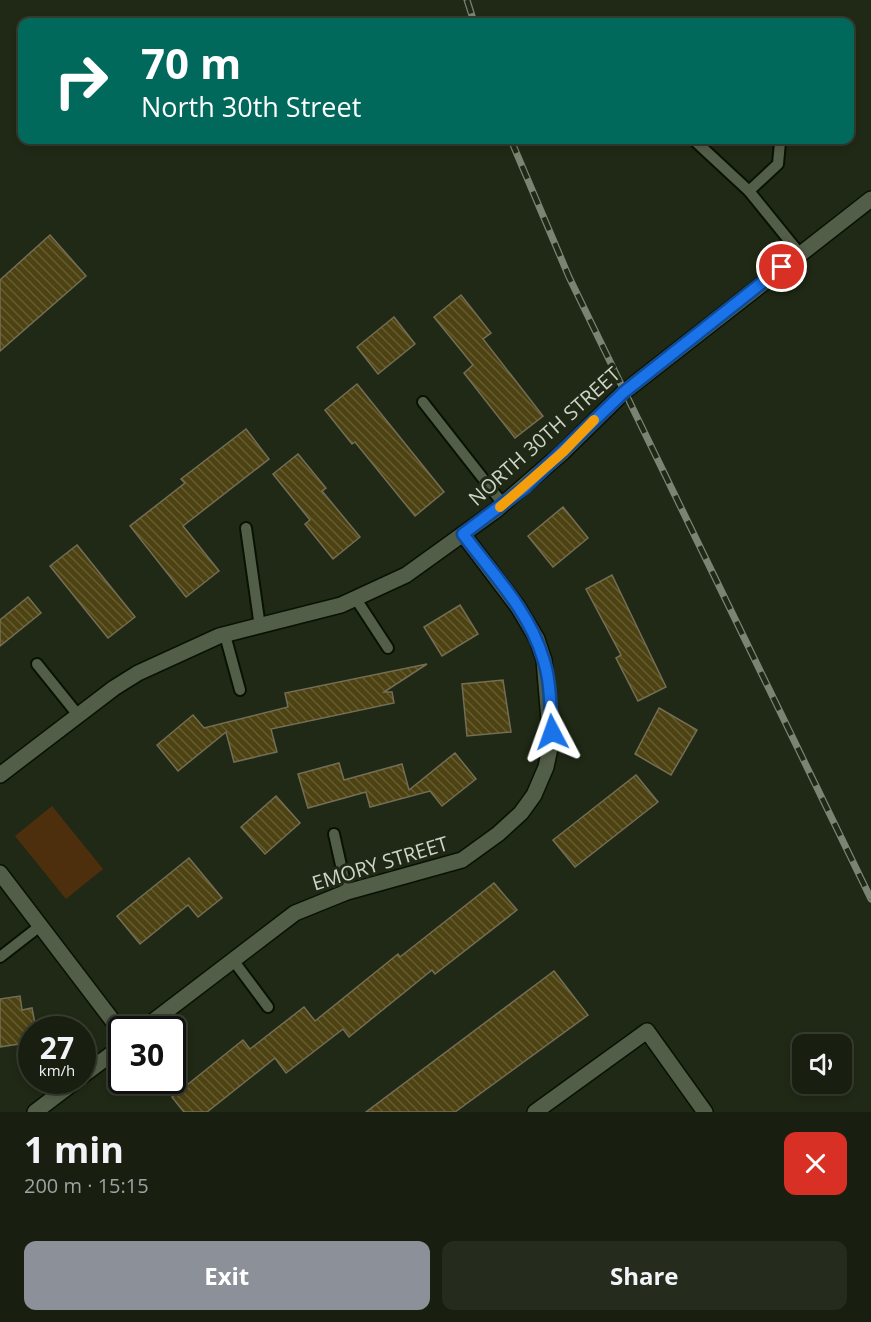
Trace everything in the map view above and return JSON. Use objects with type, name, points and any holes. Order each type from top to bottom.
[{"type":"street","name":"NORTH 30TH STREET","points":[[0,775],[78,715],[138,673],[188,649],[225,635],[356,599],[406,574],[503,504],[563,452],[624,392],[871,199]]},
{"type":"street","name":"EMORY STREET","points":[[160,1016],[295,913],[347,892],[448,866],[477,851],[521,813],[534,795],[546,767],[552,732],[544,660],[537,639],[518,607],[463,534]]},
{"type":"street","points":[[0,873],[109,1016]]},
{"type":"street","points":[[535,1112],[647,1031],[705,1112]]},
{"type":"street","points":[[35,1112],[59,1094]]},
{"type":"lane","points":[[698,144],[749,191],[800,254]]},
{"type":"lane","points":[[749,191],[778,164],[780,144]]},
{"type":"lane","points":[[423,402],[503,504]]},
{"type":"lane","points":[[246,528],[260,627]]},
{"type":"lane","points":[[356,599],[388,648]]},
{"type":"lane","points":[[225,635],[240,690]]},
{"type":"lane","points":[[37,664],[78,715]]},
{"type":"lane","points":[[334,834],[347,892]]},
{"type":"lane","points":[[0,957],[40,926]]},
{"type":"lane","points":[[233,960],[268,1007]]},
{"type":"shaded area","points":[[52,806],[103,869],[66,899],[15,836]]},
{"type":"building","points":[[50,235],[86,276],[0,351],[0,280]]},
{"type":"building","points":[[461,295],[491,333],[483,339],[543,416],[515,438],[464,373],[473,365],[434,317]]},
{"type":"building","points":[[394,317],[415,344],[378,374],[357,347]]},
{"type":"building","points":[[357,384],[444,492],[415,516],[355,442],[352,444],[325,410]]},
{"type":"building","points":[[246,429],[269,459],[183,526],[219,571],[186,597],[130,526],[185,483],[181,479]]},
{"type":"building","points":[[298,454],[326,488],[322,491],[360,537],[333,559],[305,524],[310,520],[273,474]]},
{"type":"building","points":[[563,507],[588,538],[553,567],[528,536]]},
{"type":"building","points":[[77,545],[135,617],[108,638],[50,566]]},
{"type":"building","points":[[612,575],[666,687],[638,701],[616,658],[621,655],[586,589]]},
{"type":"building","points":[[28,597],[41,613],[0,646],[0,620]]},
{"type":"building","points":[[460,605],[478,634],[442,656],[424,627]]},
{"type":"building","points":[[427,664],[384,692],[392,692],[394,703],[271,729],[277,752],[234,762],[226,732],[178,771],[157,745],[193,715],[204,728],[288,707],[285,693]]},
{"type":"building","points":[[503,680],[511,732],[467,736],[462,684]]},
{"type":"building","points":[[659,708],[697,730],[671,775],[635,754]]},
{"type":"building","points":[[455,753],[476,779],[442,806],[430,791],[370,807],[366,792],[308,808],[298,774],[339,763],[344,780],[402,764],[409,790]]},
{"type":"building","points":[[636,775],[658,802],[575,867],[553,840]]},
{"type":"building","points":[[276,796],[300,823],[265,854],[241,827]]},
{"type":"building","points":[[189,858],[222,898],[198,917],[188,905],[140,944],[117,916]]},
{"type":"building","points":[[494,883],[517,910],[435,974],[432,970],[349,1037],[343,1029],[286,1073],[275,1058],[207,1112],[184,1112],[172,1097],[176,1094],[186,1094],[186,1086],[243,1040],[250,1049],[304,1007],[315,1021],[398,954],[400,957]]},
{"type":"building","points":[[554,971],[588,1015],[455,1112],[366,1112]]},
{"type":"building","points":[[20,996],[22,1010],[32,1008],[34,1016],[18,1016],[18,1044],[0,1047],[0,999]]},
{"type":"railway","points":[[467,0],[473,18]]},
{"type":"railway","points":[[513,144],[569,277],[871,899]]},
{"type":"slow traffic","points":[[500,507],[563,452],[594,420]]},
{"type":"route","points":[[552,732],[547,676],[537,639],[518,607],[463,534],[524,488],[624,392],[782,267]]}]
